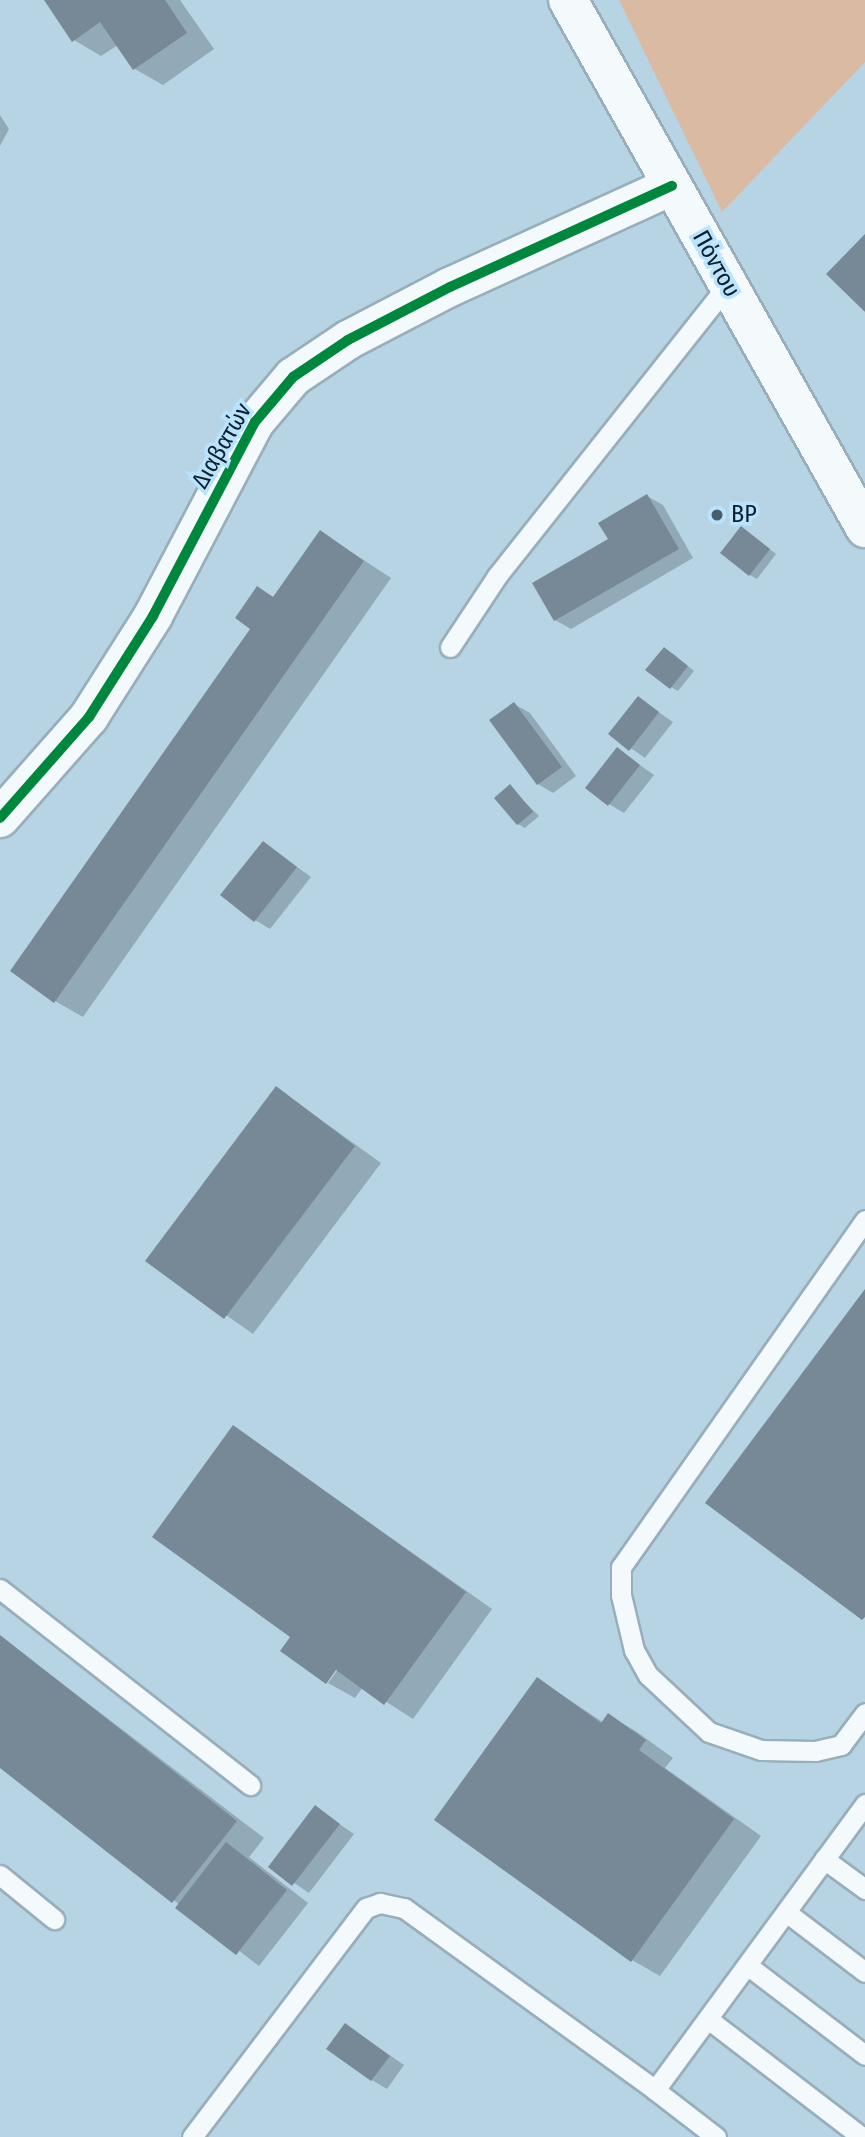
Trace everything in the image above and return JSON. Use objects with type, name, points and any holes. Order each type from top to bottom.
[{"type":"street","name":"Πόντου","points":[[568,0],[865,528]]},
{"type":"street","name":"Διαβατών","points":[[0,818],[89,717],[153,616],[255,422],[293,377],[450,287],[672,186]]},
{"type":"lane","points":[[450,647],[496,576],[728,285]]},
{"type":"lane","points":[[865,1220],[621,1567],[621,1595],[634,1650],[648,1675],[709,1732],[761,1750],[815,1751],[841,1745],[865,1713]]},
{"type":"lane","points":[[0,1589],[250,1785]]},
{"type":"lane","points":[[655,2090],[864,1807]]},
{"type":"lane","points":[[824,1859],[865,1889]]},
{"type":"lane","points":[[0,1875],[54,1919]]},
{"type":"lane","points":[[192,2137],[366,1909],[380,1903],[404,1908],[716,2137]]},
{"type":"lane","points":[[786,1912],[865,1972]]},
{"type":"lane","points":[[747,1965],[865,2054]]},
{"type":"lane","points":[[708,2019],[862,2137]]},
{"type":"shaded area","points":[[619,0],[865,0],[865,62],[722,212]]},
{"type":"building","points":[[44,0],[165,0],[187,33],[133,70],[100,22],[72,42]]},
{"type":"building","points":[[865,234],[865,312],[826,274]]},
{"type":"building","points":[[647,494],[679,549],[554,621],[532,583],[608,539],[598,523]]},
{"type":"building","points":[[741,526],[770,549],[749,576],[720,553]]},
{"type":"building","points":[[320,530],[364,561],[54,1003],[10,971],[250,629],[235,618],[257,586],[273,597]]},
{"type":"building","points":[[664,647],[688,666],[670,689],[645,670]]},
{"type":"building","points":[[638,696],[659,712],[629,751],[608,734]]},
{"type":"building","points":[[514,702],[562,767],[537,785],[489,720]]},
{"type":"building","points":[[617,747],[640,765],[608,806],[585,788]]},
{"type":"building","points":[[510,784],[533,812],[517,825],[494,798]]},
{"type":"building","points":[[263,841],[297,867],[254,922],[220,895]]},
{"type":"building","points":[[276,1086],[355,1146],[224,1319],[145,1261]]},
{"type":"building","points":[[865,1289],[865,1617],[862,1620],[705,1503]]},
{"type":"building","points":[[233,1425],[466,1592],[384,1705],[336,1670],[326,1684],[280,1651],[290,1637],[152,1537]]},
{"type":"building","points":[[0,1635],[237,1821],[172,1903],[0,1768]]},
{"type":"building","points":[[537,1677],[601,1723],[608,1713],[646,1740],[639,1750],[734,1819],[631,1962],[434,1820]]},
{"type":"building","points":[[315,1805],[340,1824],[292,1886],[268,1867]]},
{"type":"building","points":[[226,1842],[287,1890],[236,1955],[175,1908]]},
{"type":"building","points":[[345,2023],[390,2056],[371,2081],[326,2049]]},
{"type":"cycle path","points":[[0,818],[89,717],[153,616],[255,422],[293,377],[348,340],[450,287],[672,186]]},
{"type":"place","name":"BP","points":[[717,515]]}]
